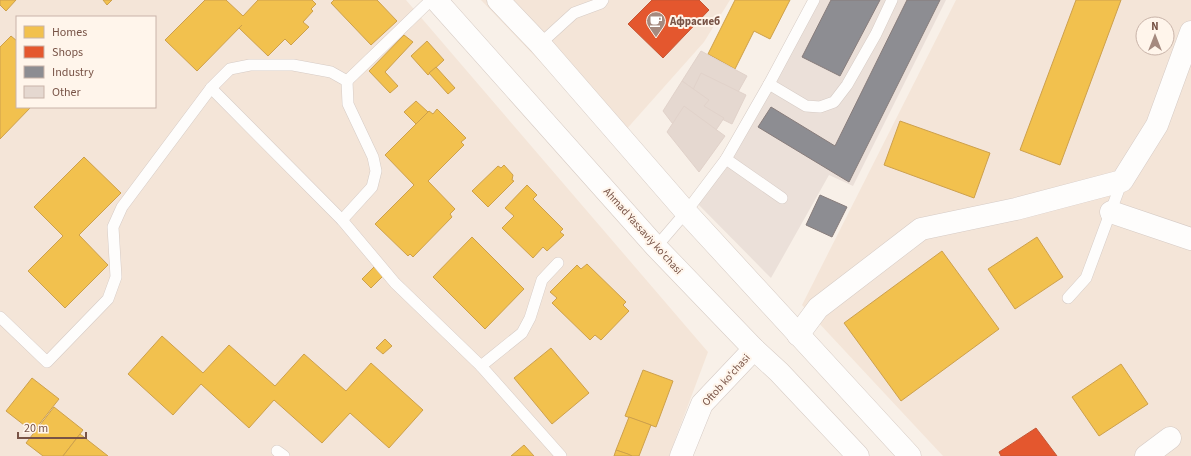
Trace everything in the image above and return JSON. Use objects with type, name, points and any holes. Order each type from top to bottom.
[{"type":"main road","name":"Ahmad Yassaviy ko'chasi","points":[[436,0],[656,246],[754,349],[780,372],[858,456]]},
{"type":"main road","points":[[498,0],[540,44],[686,212],[910,456]]},
{"type":"main road","points":[[798,335],[818,308],[921,229],[1016,209],[1122,181],[1157,126],[1191,32]]},
{"type":"main road","points":[[1111,212],[1191,238]]},
{"type":"main road","name":"Oftob koʻchasi","points":[[681,456],[702,404],[754,349]]},
{"type":"main road","points":[[1146,456],[1170,438]]},
{"type":"lane","points":[[342,220],[372,187],[376,171],[373,157],[348,104],[347,82],[431,0]]},
{"type":"lane","points":[[540,44],[574,14],[601,3],[603,0]]},
{"type":"lane","points":[[656,246],[686,212],[726,159],[814,0]]},
{"type":"lane","points":[[768,84],[806,106],[820,107],[834,102],[847,85],[876,34],[892,0]]},
{"type":"lane","points":[[0,317],[47,362],[108,299],[116,277],[113,227],[122,207],[211,88],[230,69],[250,65],[293,65],[331,72],[347,82]]},
{"type":"lane","points":[[211,88],[342,220],[395,283],[481,366],[561,456]]},
{"type":"lane","points":[[726,159],[782,198]]},
{"type":"lane","points":[[1068,298],[1086,278],[1122,181]]},
{"type":"lane","points":[[481,366],[522,333],[530,318],[542,280],[558,263]]},
{"type":"shaded area","points":[[0,0],[406,0],[708,352],[669,456],[0,456]]},
{"type":"shaded area","points":[[481,0],[730,0],[704,42],[616,141]]},
{"type":"shaded area","points":[[809,0],[946,0],[853,186],[829,175],[771,278],[695,201],[778,61]]},
{"type":"shaded area","points":[[956,0],[1191,0],[1191,456],[943,456],[802,305]]},
{"type":"building: Homes","points":[[0,0],[16,0],[6,11],[0,5]]},
{"type":"building: Homes","points":[[103,0],[112,0],[107,5]]},
{"type":"building: Homes","points":[[205,0],[226,0],[243,16],[258,0],[312,0],[316,4],[311,9],[313,11],[303,22],[309,27],[291,45],[285,39],[268,56],[239,28],[197,71],[165,40]]},
{"type":"building: Homes","points":[[334,0],[377,0],[397,21],[371,45],[331,3]]},
{"type":"building: Homes","points":[[735,0],[790,0],[770,39],[754,31],[735,69],[708,54]]},
{"type":"building: Homes","points":[[1076,0],[1121,0],[1060,165],[1020,150]]},
{"type":"building: Homes","points":[[404,35],[413,42],[385,72],[398,86],[390,93],[369,71]]},
{"type":"building: Homes","points":[[11,36],[16,40],[16,108],[30,108],[0,139],[0,47]]},
{"type":"building: Homes","points":[[427,41],[444,60],[428,75],[411,56]]},
{"type":"building: Homes","points":[[436,67],[455,88],[448,94],[429,73]]},
{"type":"building: Homes","points":[[416,101],[428,112],[416,124],[404,112]]},
{"type":"building: Homes","points":[[437,109],[466,138],[461,142],[464,145],[428,181],[455,209],[450,214],[452,217],[413,257],[410,254],[408,256],[375,224],[414,185],[385,155],[429,111],[433,114]]},
{"type":"building: Homes","points":[[900,121],[990,153],[974,198],[884,165]]},
{"type":"building: Homes","points":[[84,157],[121,193],[79,235],[108,265],[65,308],[28,271],[63,236],[34,207]]},
{"type":"building: Homes","points":[[504,165],[513,175],[512,180],[514,181],[488,207],[472,191],[498,166],[501,168]]},
{"type":"building: Homes","points":[[527,185],[537,195],[533,199],[563,229],[560,232],[564,235],[547,251],[543,247],[533,258],[502,228],[514,216],[505,208]]},
{"type":"building: Homes","points":[[472,237],[524,289],[485,329],[433,277]]},
{"type":"building: Homes","points":[[1037,237],[1063,277],[1015,309],[988,269]]},
{"type":"building: Homes","points":[[942,251],[999,329],[901,401],[844,323]]},
{"type":"building: Homes","points":[[587,264],[626,302],[623,305],[629,311],[601,340],[595,335],[590,340],[552,303],[557,298],[550,292],[577,265],[581,269]]},
{"type":"building: Homes","points":[[374,267],[383,276],[371,288],[362,279]]},
{"type":"building: Homes","points":[[162,336],[203,373],[229,345],[275,386],[304,354],[346,391],[371,363],[423,410],[389,448],[350,413],[322,443],[274,400],[249,428],[201,384],[173,415],[128,374]]},
{"type":"building: Homes","points":[[385,339],[392,346],[383,354],[376,348]]},
{"type":"building: Homes","points":[[551,348],[589,393],[552,424],[514,378]]},
{"type":"building: Homes","points":[[1121,364],[1148,404],[1099,436],[1072,397]]},
{"type":"building: Homes","points":[[643,370],[673,381],[656,427],[625,416]]},
{"type":"building: Homes","points":[[32,378],[59,399],[33,432],[6,411]]},
{"type":"building: Homes","points":[[54,407],[83,430],[63,456],[43,456],[26,443]]},
{"type":"building: Homes","points":[[629,417],[651,425],[639,456],[632,456],[616,450]]},
{"type":"building: Homes","points":[[80,434],[108,456],[63,456]]},
{"type":"building: Homes","points":[[524,445],[534,456],[511,456]]},
{"type":"building: Homes","points":[[616,450],[628,454],[632,456],[614,456]]},
{"type":"building: Shops","points":[[652,0],[699,0],[709,10],[663,58],[628,24]]},
{"type":"building: Shops","points":[[1036,428],[1057,456],[1001,456],[999,452]]},
{"type":"building: Industry","points":[[831,0],[880,0],[840,76],[802,57]]},
{"type":"building: Industry","points":[[907,0],[940,0],[849,182],[758,127],[771,107],[835,146]]},
{"type":"building: Industry","points":[[820,195],[847,207],[832,237],[806,225]]},
{"type":"building: Other","points":[[701,51],[747,76],[738,92],[742,94],[724,118],[704,106],[709,100],[682,81]]},
{"type":"building: Other","points":[[701,73],[746,95],[732,124],[687,102]]},
{"type":"building: Other","points":[[682,81],[709,100],[704,106],[724,118],[698,157],[663,111]]},
{"type":"building: Other","points":[[684,106],[725,136],[699,172],[667,132]]},
{"type":"place","name":"Афрасиеб","points":[[656,38]]}]
